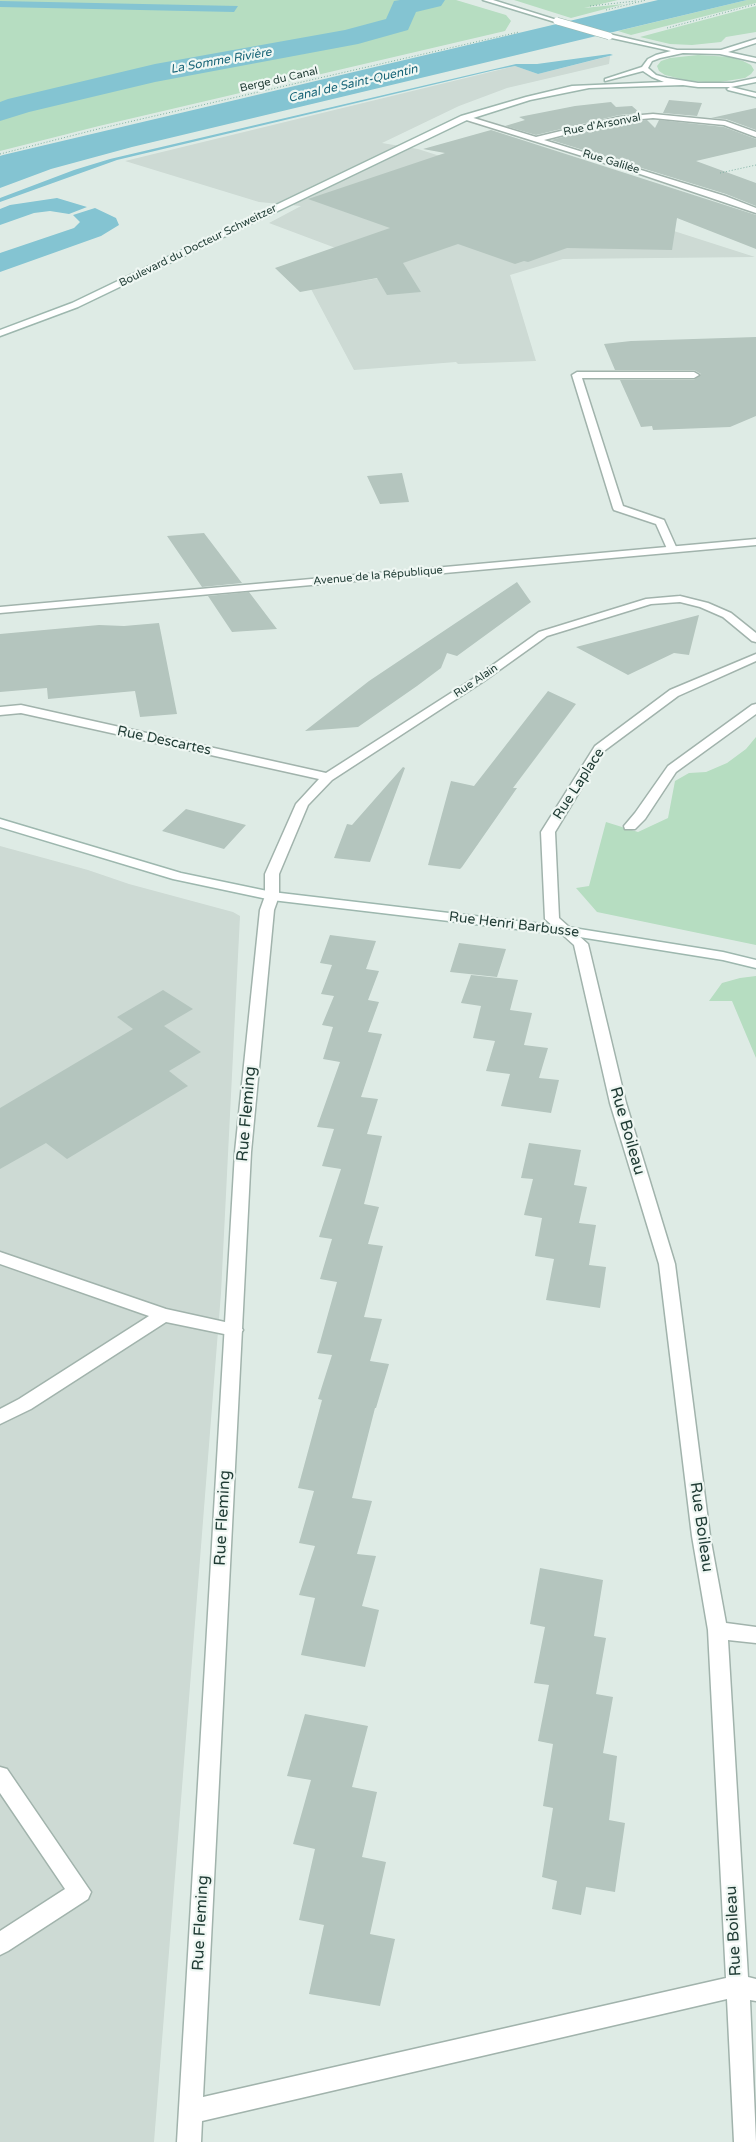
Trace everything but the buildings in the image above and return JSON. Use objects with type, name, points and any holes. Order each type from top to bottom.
[{"type":"street","points":[[486,0],[622,40],[683,51],[720,52],[756,60]]},
{"type":"street","points":[[622,40],[643,56],[683,51]]},
{"type":"street","points":[[720,52],[756,41]]},
{"type":"street","points":[[643,56],[644,68],[654,76],[681,83]]},
{"type":"street","points":[[588,86],[644,68]]},
{"type":"street","points":[[717,86],[756,81]]},
{"type":"street","points":[[588,86],[681,83],[717,86],[756,95]]},
{"type":"street","name":"Boulevard du Docteur Schweitzer","points":[[0,333],[102,293],[464,118],[528,98],[588,86]]},
{"type":"street","name":"Rue d'Arsonval","points":[[536,139],[620,120],[652,116],[689,118],[725,124],[756,135]]},
{"type":"street","name":"Rue Galilée","points":[[464,118],[714,195],[756,211]]},
{"type":"street","points":[[672,549],[660,522],[618,508],[577,375],[694,374]]},
{"type":"street","name":"Avenue de la République","points":[[0,610],[756,542]]},
{"type":"street","name":"Rue Alain","points":[[272,896],[272,874],[302,804],[328,777],[480,679],[543,634],[650,601],[680,599],[704,605],[727,615],[756,639]]},
{"type":"street","name":"Rue Laplace","points":[[567,931],[552,919],[548,832],[599,749],[674,693],[756,657]]},
{"type":"street","points":[[630,826],[640,816],[672,769],[756,708]]},
{"type":"street","name":"Rue Descartes","points":[[0,711],[21,709],[328,777]]},
{"type":"street","name":"Rue Henri Barbusse","points":[[0,823],[178,876],[272,896],[567,931],[723,956],[756,964]]},
{"type":"street","name":"Rue Fleming","points":[[189,2142],[243,1152],[267,910],[272,896]]},
{"type":"street","name":"Rue Boileau","points":[[567,931],[581,944],[618,1103],[667,1264],[701,1536],[718,1630],[746,1988],[746,2142]]},
{"type":"street","points":[[0,1258],[164,1314],[234,1330]]},
{"type":"street","points":[[0,1417],[25,1404],[164,1314]]},
{"type":"street","points":[[718,1630],[756,1635]]},
{"type":"street","points":[[0,1776],[80,1892],[0,1944]]},
{"type":"street","points":[[191,2112],[746,1988]]},
{"type":"path","points":[[622,40],[756,4]]},
{"type":"path","name":"Berge du Canal","points":[[0,154],[98,129],[518,32]]},
{"type":"shaded area","points":[[610,56],[609,64],[507,88],[459,106],[382,143],[418,149],[755,257],[563,259],[510,275],[536,361],[458,364],[456,362],[354,370],[311,289],[405,274],[269,223],[301,206],[259,202],[125,161],[515,66],[538,74]]},
{"type":"shaded area","points":[[0,846],[233,912],[240,916],[221,1293],[154,2142],[0,2142]]},
{"type":"green space","points":[[0,0],[456,0],[506,15],[511,21],[505,31],[0,151]]},
{"type":"green space","points":[[514,0],[618,0],[584,8],[624,4],[571,18]]},
{"type":"green space","points":[[747,0],[756,0],[756,3],[631,35],[618,31]]},
{"type":"green space","points":[[756,6],[756,32],[726,37],[721,42],[692,45],[670,44],[640,37]]},
{"type":"green space","points":[[698,55],[730,57],[751,65],[754,70],[745,78],[705,82],[689,81],[665,75],[659,71],[657,66],[661,61],[670,58]]},
{"type":"green space","points":[[756,737],[756,945],[597,912],[576,888],[589,886],[606,822],[638,832],[668,818],[675,781],[689,773],[706,772],[727,763],[746,749]]},
{"type":"green space","points":[[756,976],[756,1058],[732,1001],[709,1001],[722,983]]},
{"type":"water","name":"Canal de Saint-Quentin","points":[[658,0],[747,0],[132,147],[51,169],[0,188],[0,156],[3,155]]},
{"type":"water","points":[[0,1],[238,6],[234,12],[0,7]]},
{"type":"water","points":[[613,55],[538,74],[515,66],[495,70],[117,160],[0,202],[0,198],[74,170],[110,159],[516,64],[537,64]]},
{"type":"water","points":[[57,198],[87,207],[69,214],[50,211],[34,213],[0,225],[0,209],[10,205]]},
{"type":"water","points":[[95,208],[116,218],[119,225],[101,236],[0,272],[0,253],[74,228],[80,222],[73,215]]},
{"type":"waterway","name":"La Somme Rivière","points":[[0,112],[19,105],[155,73],[348,38],[398,24],[404,7],[432,0]]}]
